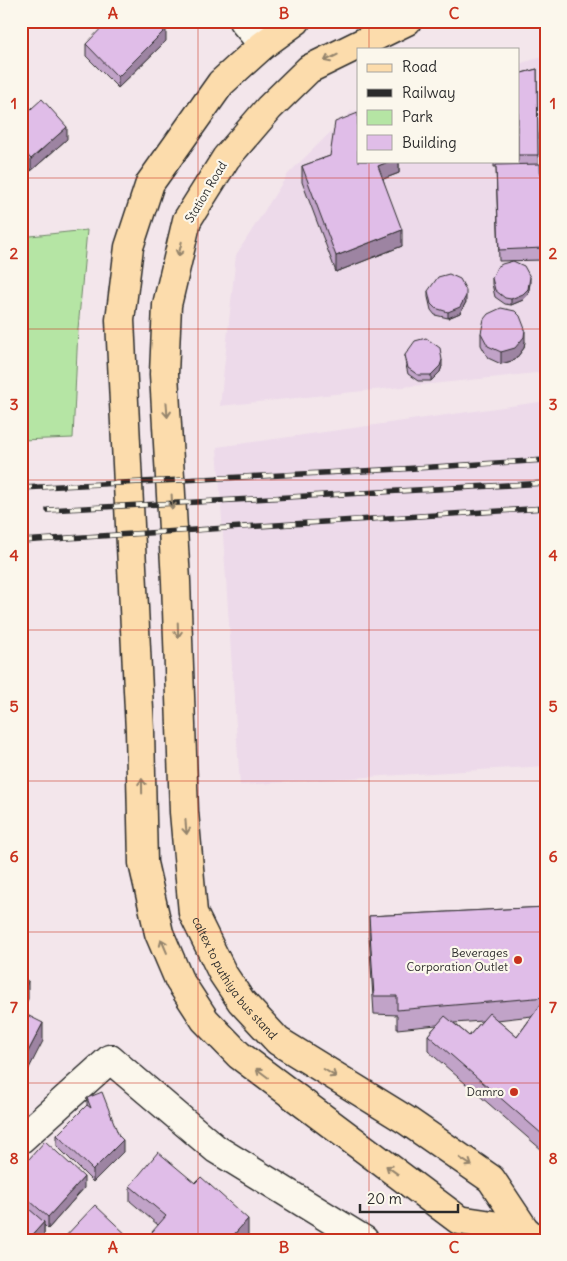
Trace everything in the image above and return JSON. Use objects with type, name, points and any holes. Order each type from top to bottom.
[{"type":"main road","points":[[296,21],[268,33],[221,83],[150,183],[130,247],[120,320],[145,872],[159,933],[179,980],[205,1020],[239,1055],[459,1220],[531,1235]]},
{"type":"main road","name":"Station Road","points":[[176,581],[164,374],[167,305],[188,220],[226,158],[269,108],[309,69],[404,22]]},
{"type":"main road","name":"caltex to puthiya bus stand","points":[[176,581],[184,812],[193,913],[223,974],[241,1001],[278,1040],[406,1120],[491,1179],[531,1235]]},
{"type":"street","points":[[243,21],[268,33]]},
{"type":"street","points":[[21,1139],[110,1059],[216,1149],[364,1240]]},
{"type":"shaded area","points":[[546,56],[546,372],[220,406],[236,255],[288,174],[352,111],[357,110],[357,162],[520,162],[520,63]]},
{"type":"shaded area","points":[[546,401],[546,766],[240,785],[217,447]]},
{"type":"green space","points":[[87,230],[78,329],[73,438],[21,440],[21,237]]},
{"type":"building","points":[[108,21],[157,21],[166,29],[118,77],[86,44]]},
{"type":"building","points":[[537,69],[538,155],[520,155],[520,73]]},
{"type":"building","points":[[42,99],[67,127],[31,159],[21,148],[21,118]]},
{"type":"building","points":[[357,113],[357,162],[388,162],[378,166],[402,230],[336,256],[302,166],[330,156],[335,122]]},
{"type":"building","points":[[540,164],[543,248],[499,250],[496,165]]},
{"type":"building","points":[[513,261],[524,266],[530,277],[528,289],[523,294],[511,299],[505,298],[495,290],[492,278],[497,267]]},
{"type":"building","points":[[449,274],[460,279],[466,290],[466,296],[460,307],[448,312],[435,308],[431,304],[428,291],[438,277]]},
{"type":"building","points":[[501,308],[515,311],[520,316],[525,329],[524,337],[515,348],[501,352],[488,346],[481,333],[484,319],[488,314]]},
{"type":"building","points":[[426,338],[440,348],[442,360],[440,366],[431,375],[418,375],[408,368],[405,355],[415,341]]},
{"type":"building","points":[[546,907],[546,997],[397,1010],[397,996],[374,996],[369,916]]},
{"type":"building","points":[[21,977],[28,981],[21,994]]},
{"type":"building","points":[[541,1004],[546,1008],[546,1130],[542,1134],[428,1035],[445,1016],[469,1036],[489,1013],[517,1037]]},
{"type":"building","points":[[21,1012],[43,1023],[21,1065]]},
{"type":"building","points":[[102,1092],[119,1136],[123,1140],[93,1170],[57,1135],[87,1105],[91,1108],[87,1098]]},
{"type":"building","points":[[45,1141],[84,1177],[48,1217],[21,1193],[21,1168]]},
{"type":"building","points":[[158,1152],[195,1183],[201,1177],[248,1219],[229,1240],[145,1240],[166,1216],[130,1186]]},
{"type":"building","points":[[21,1202],[44,1222],[28,1240],[21,1240]]},
{"type":"building","points":[[95,1205],[132,1240],[62,1240]]},
{"type":"railway","points":[[21,488],[546,460]]},
{"type":"railway","points":[[48,510],[546,483]]},
{"type":"railway","points":[[21,541],[546,508]]},
{"type":"place","name":"Beverages Corporation Outlet","points":[[518,960]]},
{"type":"place","name":"Damro","points":[[514,1092]]}]
